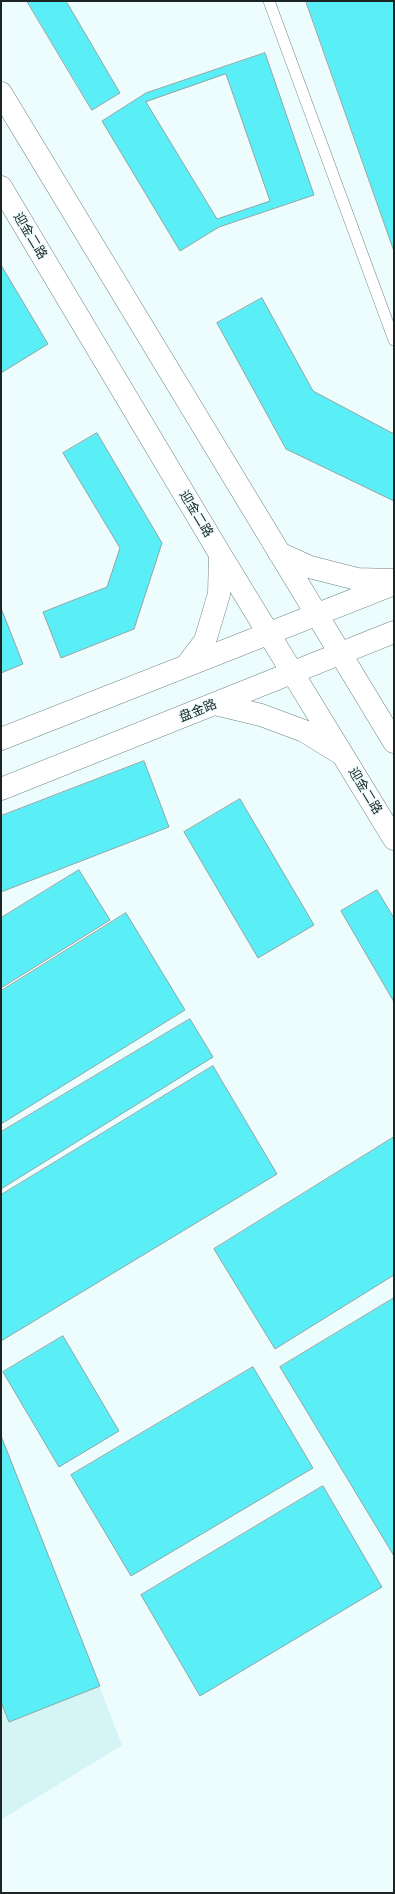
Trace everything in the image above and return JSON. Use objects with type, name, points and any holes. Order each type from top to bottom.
[{"type":"street","points":[[1,93],[341,654],[394,736]]},
{"type":"street","name":"迎金二路","points":[[1,187],[220,554],[394,839]]},
{"type":"street","points":[[280,553],[310,567],[357,579],[394,580]]},
{"type":"street","points":[[185,667],[205,641],[219,594],[220,554]]},
{"type":"street","points":[[1,739],[394,584]]},
{"type":"street","name":"盘金路","points":[[1,789],[394,632]]},
{"type":"street","points":[[215,704],[261,715],[304,730],[343,755]]},
{"type":"lane","points":[[269,1],[394,340]]},
{"type":"shaded area","points":[[1,1433],[122,1745],[1,1820]]},
{"type":"building","points":[[27,1],[66,1],[120,93],[92,110]]},
{"type":"building","points":[[306,1],[394,1],[394,251]]},
{"type":"building","points":[[265,53],[314,195],[219,227],[180,251],[102,121],[146,93]],"holes":[[[226,74],[270,201],[217,219],[146,102]]]},
{"type":"building","points":[[1,265],[48,344],[1,373]]},
{"type":"building","points":[[262,298],[313,391],[394,434],[394,501],[286,449],[217,323]]},
{"type":"building","points":[[97,433],[162,543],[134,629],[61,658],[43,612],[107,587],[120,548],[63,453]]},
{"type":"building","points":[[1,608],[23,664],[1,673]]},
{"type":"building","points":[[144,761],[169,827],[1,892],[1,816]]},
{"type":"building","points":[[240,799],[314,925],[258,958],[184,832]]},
{"type":"building","points":[[79,870],[110,920],[1,988],[1,918]]},
{"type":"building","points":[[377,890],[394,918],[394,1002],[341,911]]},
{"type":"building","points":[[126,913],[185,1010],[1,1124],[1,991]]},
{"type":"building","points":[[190,1019],[213,1057],[1,1189],[1,1132]]},
{"type":"building","points":[[213,1066],[277,1174],[1,1341],[1,1195]]},
{"type":"building","points":[[394,1137],[394,1275],[275,1349],[214,1249]]},
{"type":"building","points":[[394,1298],[394,1556],[280,1367]]},
{"type":"building","points":[[63,1336],[119,1431],[59,1467],[3,1372]]},
{"type":"building","points":[[253,1367],[313,1468],[131,1576],[71,1475]]},
{"type":"building","points":[[1,1436],[100,1686],[9,1722],[1,1702]]},
{"type":"building","points":[[323,1486],[382,1587],[200,1696],[141,1595]]}]
